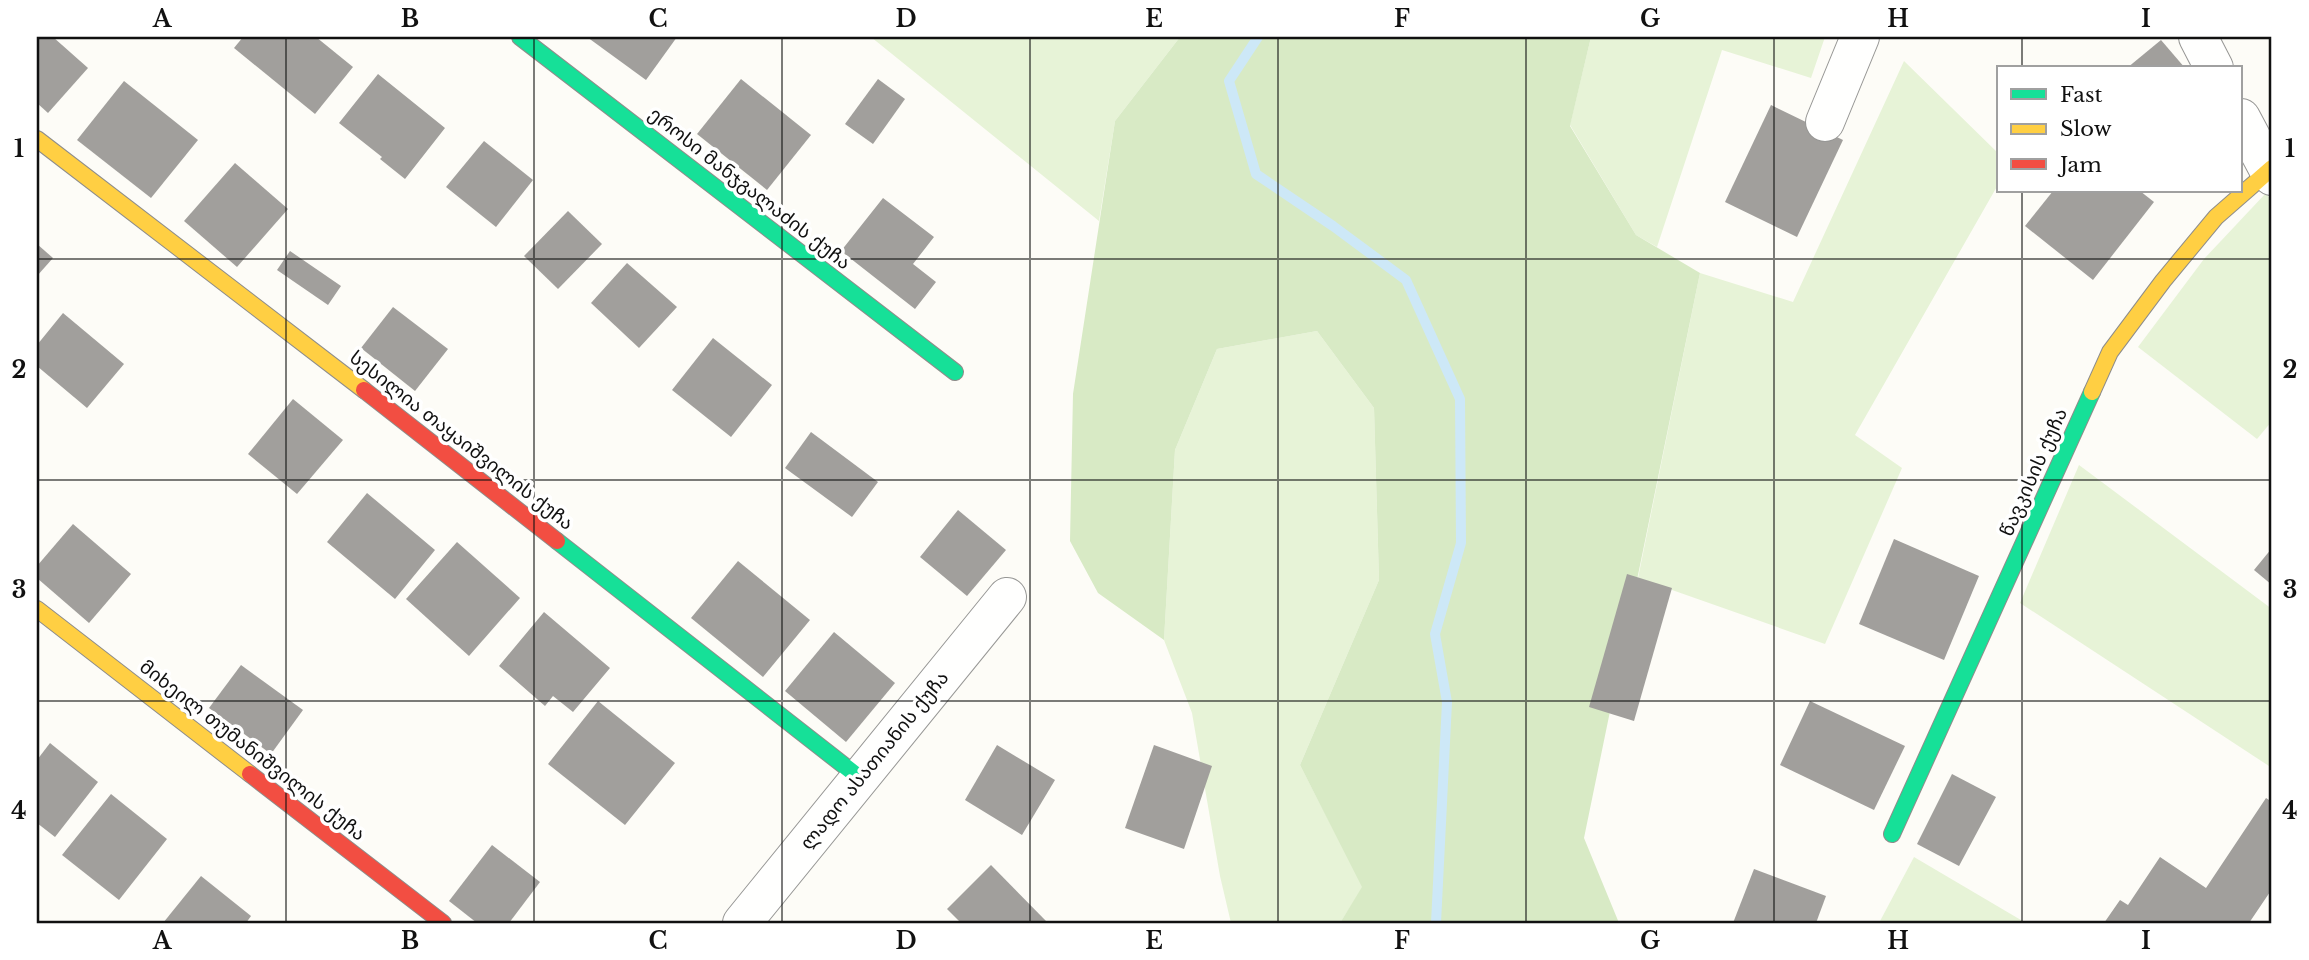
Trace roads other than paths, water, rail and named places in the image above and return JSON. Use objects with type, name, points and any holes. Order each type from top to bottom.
[{"type":"street","name":"ეროსი მანჯგალაძის ქუჩა","points":[[520,37],[955,372]]},
{"type":"street","points":[[1825,122],[1860,37]]},
{"type":"street","points":[[2198,37],[2213,66]]},
{"type":"street","points":[[2242,120],[2271,172]]},
{"type":"street","name":"სესილია თაყაიშვილის ქუჩა","points":[[37,139],[292,333],[860,778]]},
{"type":"street","name":"წავკისის ქუჩა","points":[[1892,834],[2110,352],[2163,281],[2216,218],[2271,172]]},
{"type":"street","name":"ლადო ასათიანის ქუჩა","points":[[742,923],[1007,597]]},
{"type":"street","name":"მიხეილ თუმანიშვილის ქუჩა","points":[[37,610],[443,923]]},
{"type":"waterway","points":[[1258,37],[1229,81],[1256,174],[1406,280],[1460,399],[1461,543],[1435,634],[1447,702],[1436,923]]}]
